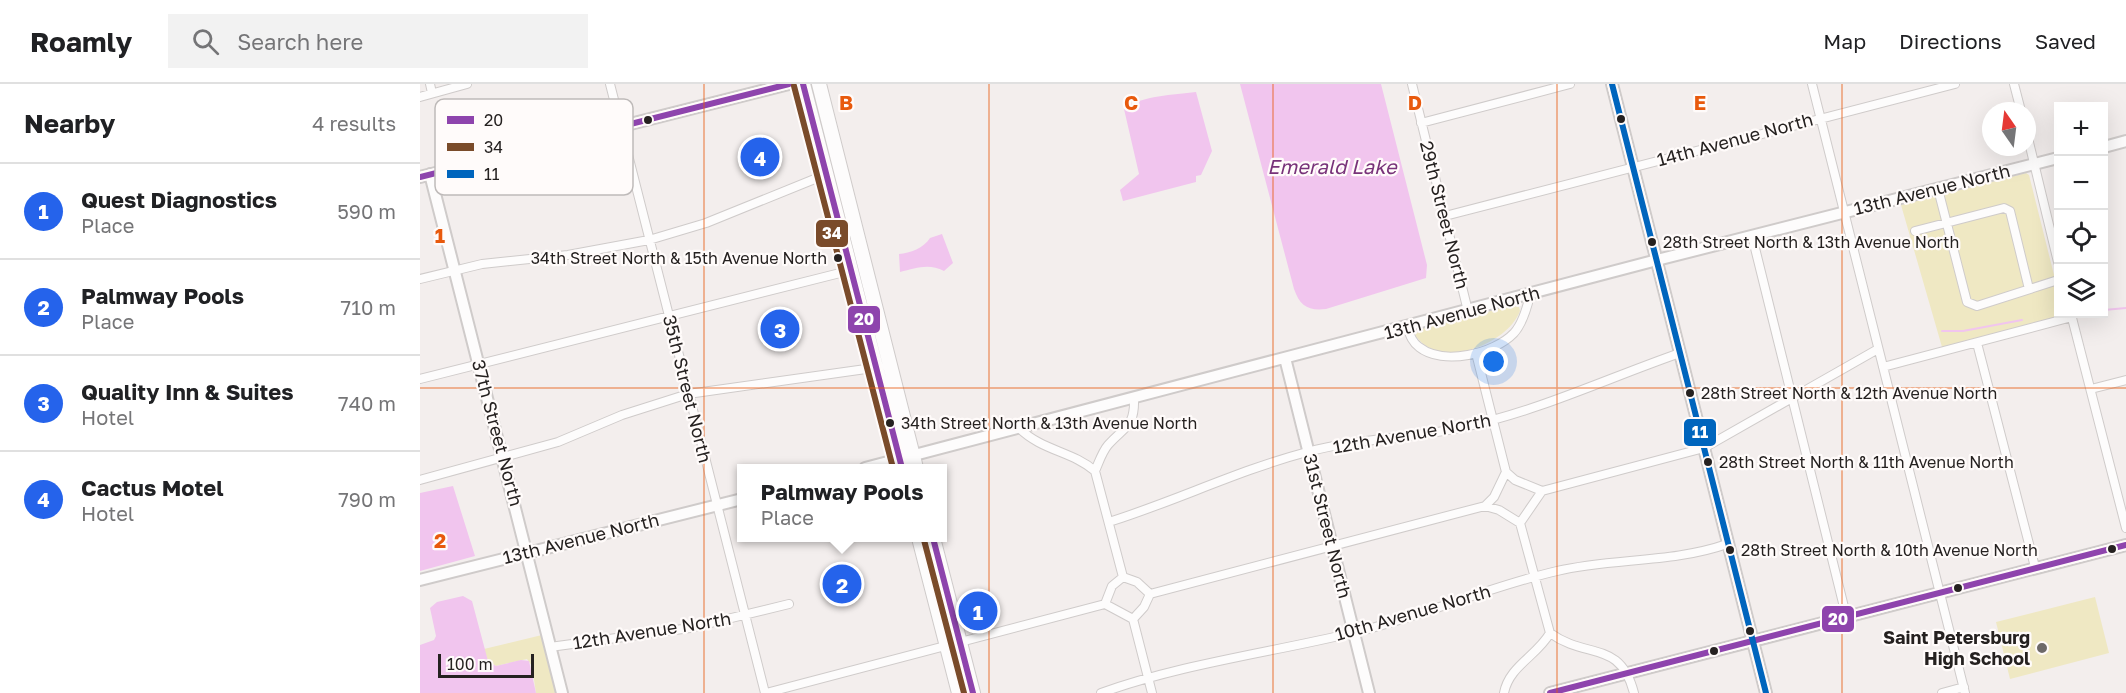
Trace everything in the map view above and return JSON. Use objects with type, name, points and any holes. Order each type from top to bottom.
[{"type":"highway","points":[[803,84],[833,172],[907,463]]},
{"type":"highway","points":[[819,84],[833,172]]},
{"type":"highway","points":[[931,546],[953,644],[959,693]]},
{"type":"highway","points":[[953,644],[973,693]]},
{"type":"street","points":[[430,84],[432,93]]},
{"type":"street","points":[[420,97],[467,84]]},
{"type":"street","name":"35th Street North","points":[[609,84],[613,99]]},
{"type":"street","points":[[633,124],[789,84]]},
{"type":"street","name":"29th Street North","points":[[1412,84],[1468,311]]},
{"type":"street","points":[[1421,123],[1570,84]]},
{"type":"street","points":[[1612,84],[1766,693]]},
{"type":"street","points":[[1812,84],[1964,690],[1942,693]]},
{"type":"street","name":"14th Avenue North","points":[[1445,216],[1955,84]]},
{"type":"street","points":[[2014,84],[2019,102]]},
{"type":"street","points":[[2108,146],[2126,141]]},
{"type":"street","points":[[2033,156],[2054,245]]},
{"type":"street","name":"13th Avenue North","points":[[907,463],[1019,428],[1657,260],[2054,159]]},
{"type":"street","points":[[420,279],[501,261],[568,255],[649,240],[706,223],[833,172]]},
{"type":"street","name":"35th Street North","points":[[633,175],[766,693]]},
{"type":"street","name":"37th Street North","points":[[425,176],[454,270],[479,364],[562,693]]},
{"type":"street","points":[[1938,189],[1967,302],[1977,306],[2054,281]]},
{"type":"street","points":[[1915,231],[2004,208],[2010,211],[2029,289]]},
{"type":"street","points":[[1752,236],[1846,615]]},
{"type":"street","points":[[420,379],[858,268]]},
{"type":"street","points":[[1407,327],[1412,339],[1429,352],[1455,355],[1476,353],[1504,341],[1515,332],[1530,295]]},
{"type":"street","points":[[1883,367],[2062,318]]},
{"type":"street","points":[[2073,318],[2126,528]]},
{"type":"street","points":[[1977,343],[2035,567]]},
{"type":"street","points":[[1476,353],[1506,471],[1515,480],[1542,491],[1704,448],[1793,395],[1878,349]]},
{"type":"street","name":"12th Avenue North","points":[[1109,522],[1182,497],[1256,466],[1309,452],[1463,428],[1494,420],[1568,397],[1680,353]]},
{"type":"street","name":"31st Street North","points":[[1285,358],[1370,693]]},
{"type":"street","points":[[420,480],[504,459],[558,442],[622,415],[688,394],[883,367]]},
{"type":"street","points":[[2091,389],[2126,380]]},
{"type":"street","points":[[1095,471],[1108,445],[1130,424],[1134,415],[1134,398]]},
{"type":"street","points":[[1019,428],[1039,445],[1074,456],[1095,471],[1123,577]]},
{"type":"street","points":[[1150,594],[1485,506],[1494,497],[1506,471]]},
{"type":"street","points":[[1520,523],[1542,491]]},
{"type":"street","name":"13th Avenue North","points":[[420,580],[737,500]]},
{"type":"street","points":[[1485,506],[1498,510],[1520,523],[1550,633],[1570,646],[1614,657],[1629,672],[1634,693]]},
{"type":"street","name":"10th Avenue North","points":[[1101,693],[1147,677],[1354,633],[1533,577],[1591,564],[1676,554],[1727,544]]},
{"type":"street","points":[[1550,693],[1753,642],[1846,615],[2126,545]]},
{"type":"street","points":[[1123,577],[1137,582],[1150,594]]},
{"type":"street","points":[[1105,604],[1112,586],[1123,577]]},
{"type":"street","points":[[1133,618],[1144,608],[1150,594]]},
{"type":"street","name":"12th Avenue North","points":[[550,647],[690,628],[789,604]]},
{"type":"street","points":[[766,693],[1105,604],[1133,618]]},
{"type":"street","points":[[1133,618],[1152,693]]},
{"type":"street","points":[[1504,693],[1512,673],[1536,654],[1550,633]]},
{"type":"shaded area","points":[[2026,173],[2029,175],[2054,275],[2054,318],[1942,347],[1901,205]]},
{"type":"shaded area","points":[[1510,306],[1519,307],[1520,311],[1513,323],[1487,343],[1472,349],[1455,352],[1440,351],[1426,346],[1415,335],[1421,329]]},
{"type":"shaded area","points":[[2095,597],[2109,653],[2010,679],[1996,622]]},
{"type":"shaded area","points":[[542,635],[557,693],[536,693],[532,666],[527,659],[496,666],[488,661],[484,649]]},
{"type":"water","name":"Emerald Lake","points":[[1240,84],[1381,84],[1427,265],[1426,278],[1326,309],[1310,308],[1299,300],[1294,289]]},
{"type":"water","points":[[1196,92],[1212,151],[1201,175],[1196,176],[1196,182],[1123,201],[1120,190],[1139,174],[1124,109],[1149,98]]},
{"type":"water","points":[[942,234],[953,263],[944,271],[928,267],[900,272],[899,254],[916,249],[930,238]]},
{"type":"water","points":[[453,486],[475,556],[420,571],[420,493]]},
{"type":"water","points":[[463,596],[472,601],[488,661],[496,666],[521,660],[529,661],[536,693],[420,693],[420,645],[434,640],[436,636],[430,608],[437,602]]},
{"type":"waterway","points":[[2108,310],[2126,308]]},
{"type":"waterway","points":[[1942,331],[1963,331],[2022,320]]},
{"type":"transit line","name":"20","points":[[633,123],[789,84]]},
{"type":"transit line","name":"20","points":[[803,84],[901,464]]},
{"type":"transit line","name":"11","points":[[1612,84],[1766,693]]},
{"type":"transit line","name":"34","points":[[794,86],[892,464]]},
{"type":"transit line","name":"20","points":[[420,177],[435,173]]},
{"type":"transit line","name":"34","points":[[925,542],[964,693]]},
{"type":"transit line","name":"20","points":[[934,542],[973,693]]},
{"type":"transit line","name":"20","points":[[1550,693],[2126,545]]},
{"type":"place","name":"Cactus Motel","points":[[760,157]]},
{"type":"place","name":"28th Street North & 13th Avenue North","points":[[1652,242]]},
{"type":"place","name":"34th Street North & 15th Avenue North","points":[[838,258]]},
{"type":"place","name":"Quality Inn & Suites","points":[[780,329]]},
{"type":"place","name":"28th Street North & 12th Avenue North","points":[[1690,393]]},
{"type":"place","name":"34th Street North & 13th Avenue North","points":[[890,423]]},
{"type":"place","name":"28th Street North & 11th Avenue North","points":[[1708,462]]},
{"type":"place","name":"28th Street North & 10th Avenue North","points":[[1730,550]]},
{"type":"place","name":"Palmway Pools","points":[[842,584]]},
{"type":"place","name":"Quest Diagnostics","points":[[978,611]]},
{"type":"place","name":"Saint Petersburg High School","points":[[2042,648]]}]
